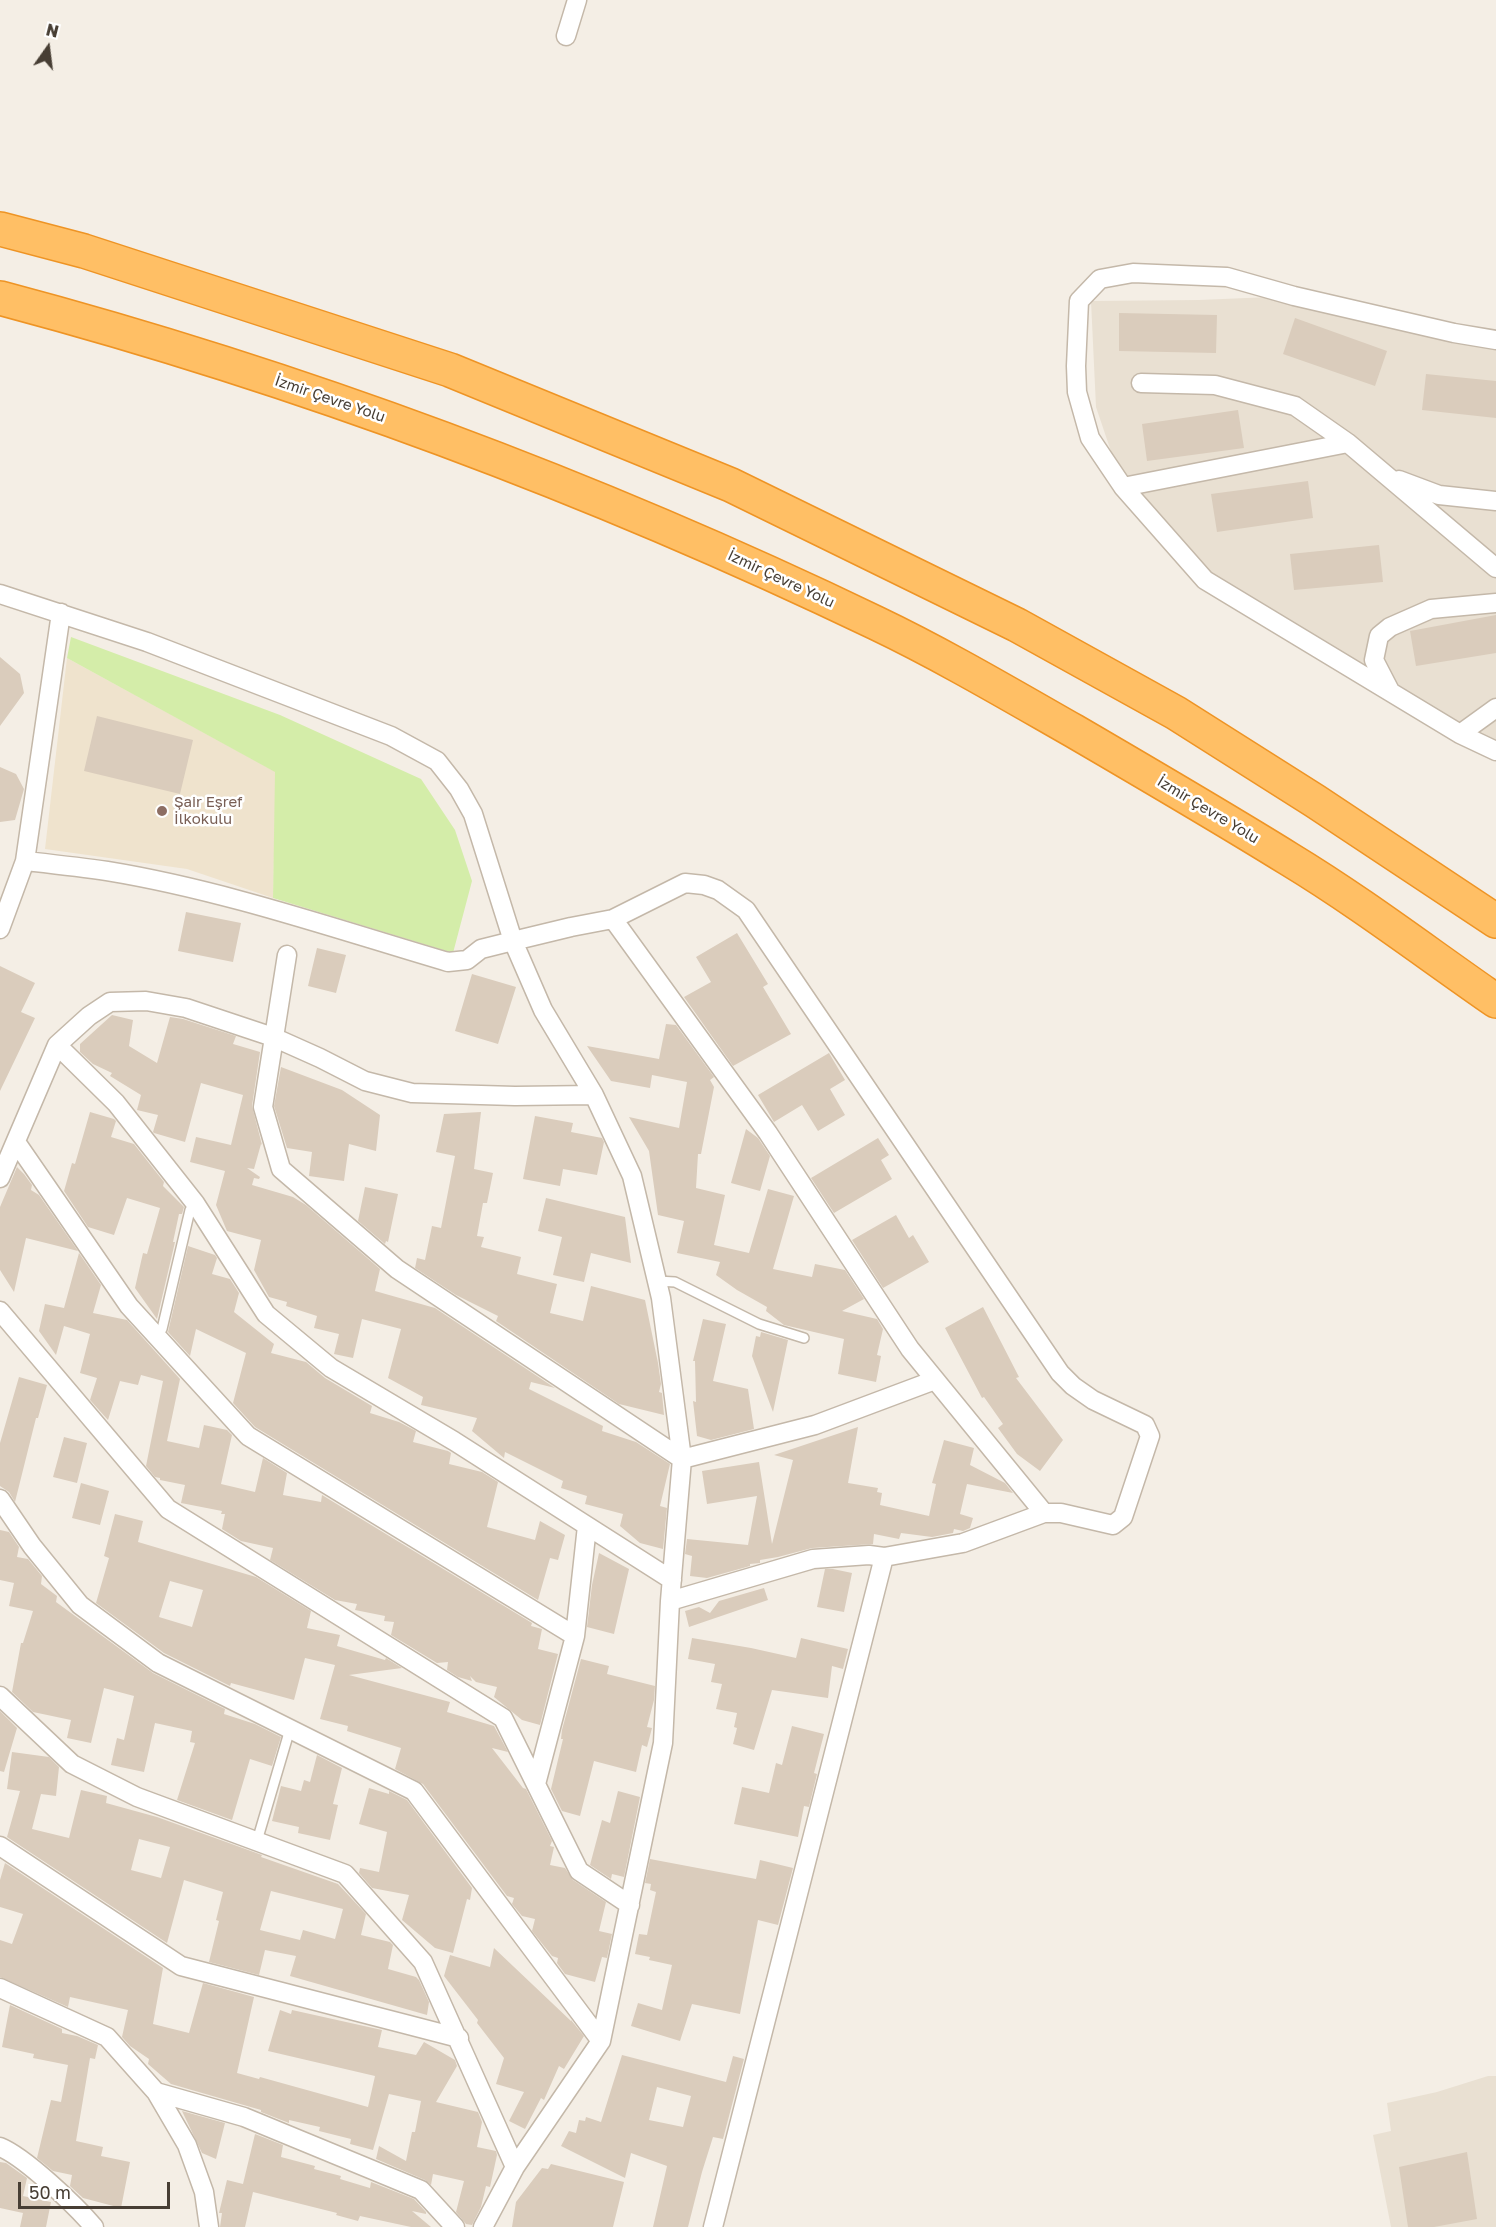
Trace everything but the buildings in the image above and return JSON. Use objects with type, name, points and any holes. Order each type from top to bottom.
[{"type":"highway","points":[[0,230],[84,251],[450,370],[731,485],[1017,625],[1176,713],[1315,801],[1496,921]]},
{"type":"highway","name":"İzmir Çevre Yolu","points":[[0,298],[81,320],[344,402],[687,536],[879,624],[1024,703],[1293,861],[1496,1000]]},
{"type":"street","points":[[566,36],[577,0]]},
{"type":"street","points":[[1496,340],[1454,333],[1294,296],[1227,277],[1133,273],[1100,279],[1079,301],[1076,366],[1077,392],[1090,438],[1123,487],[1205,580],[1460,734],[1496,751]]},
{"type":"street","points":[[1141,383],[1215,385],[1295,406],[1348,443],[1496,568]]},
{"type":"street","points":[[1123,487],[1348,443]]},
{"type":"street","points":[[1387,475],[1439,495],[1496,501]]},
{"type":"street","points":[[0,594],[147,642],[391,736],[437,760],[459,789],[473,814],[513,941],[543,1010],[594,1095],[632,1176],[661,1298],[682,1459],[670,1600],[663,1743],[601,2041],[515,2167],[483,2227]]},
{"type":"street","points":[[1391,692],[1374,660],[1380,636],[1390,627],[1431,609],[1496,603]]},
{"type":"street","points":[[0,929],[5,903],[25,861],[61,613]]},
{"type":"street","points":[[1460,734],[1496,708]]},
{"type":"street","points":[[25,861],[106,871],[154,880],[259,907],[448,962],[467,960],[481,950],[513,941],[613,920],[685,883],[704,885],[718,890],[746,910],[1060,1373],[1073,1386],[1093,1400],[1145,1425],[1150,1436],[1123,1517],[1113,1525],[1061,1514],[1044,1513],[963,1543],[884,1557],[869,1555],[813,1559],[670,1600]]},
{"type":"street","points":[[613,920],[768,1133],[910,1349],[1044,1513]]},
{"type":"street","points":[[287,955],[263,1107],[281,1169],[397,1269],[682,1459],[815,1425],[935,1380]]},
{"type":"street","points":[[0,1178],[57,1045],[89,1016],[110,1002],[146,1001],[186,1008],[273,1037],[364,1081],[412,1094],[594,1095]]},
{"type":"street","points":[[57,1045],[116,1103],[195,1203],[266,1314],[331,1368],[454,1441],[672,1580]]},
{"type":"street","points":[[16,1142],[129,1306],[248,1436],[575,1636]]},
{"type":"street","points":[[0,1311],[168,1509],[503,1718],[579,1871],[630,1905]]},
{"type":"street","points":[[0,1499],[32,1546],[80,1605],[158,1664],[414,1791],[601,2041]]},
{"type":"street","points":[[536,1784],[575,1636],[587,1526]]},
{"type":"street","points":[[714,2227],[884,1557]]},
{"type":"street","points":[[0,1696],[72,1764],[137,1797],[345,1874],[423,1962],[515,2167]]},
{"type":"street","points":[[0,1846],[182,1966],[459,2038]]},
{"type":"street","points":[[0,1988],[107,2037],[156,2092],[187,2145],[204,2192],[209,2227]]},
{"type":"street","points":[[156,2092],[244,2116],[421,2190],[455,2227]]},
{"type":"street","points":[[0,2147],[25,2162],[84,2215],[94,2227]]},
{"type":"lane","points":[[157,1336],[162,1329],[190,1210],[195,1203]]},
{"type":"lane","points":[[657,1281],[675,1282],[759,1324],[804,1338]]},
{"type":"lane","points":[[256,1841],[290,1729]]},
{"type":"shaded area","points":[[1294,296],[1496,340],[1496,751],[1205,580],[1123,487],[1096,407],[1091,301]]},
{"type":"shaded area","name":"Şair Eşref İlkokulu","points":[[67,658],[276,772],[273,898],[187,869],[45,849]]},
{"type":"shaded area","points":[[1488,2076],[1496,2076],[1496,2227],[1391,2227],[1373,2135],[1391,2131],[1387,2103],[1437,2092]]},
{"type":"green space","points":[[71,637],[280,715],[421,779],[455,830],[472,881],[453,953],[273,898],[275,772],[67,658]]},
{"type":"place","name":"Şair Eşref İlkokulu","points":[[162,811]]}]
